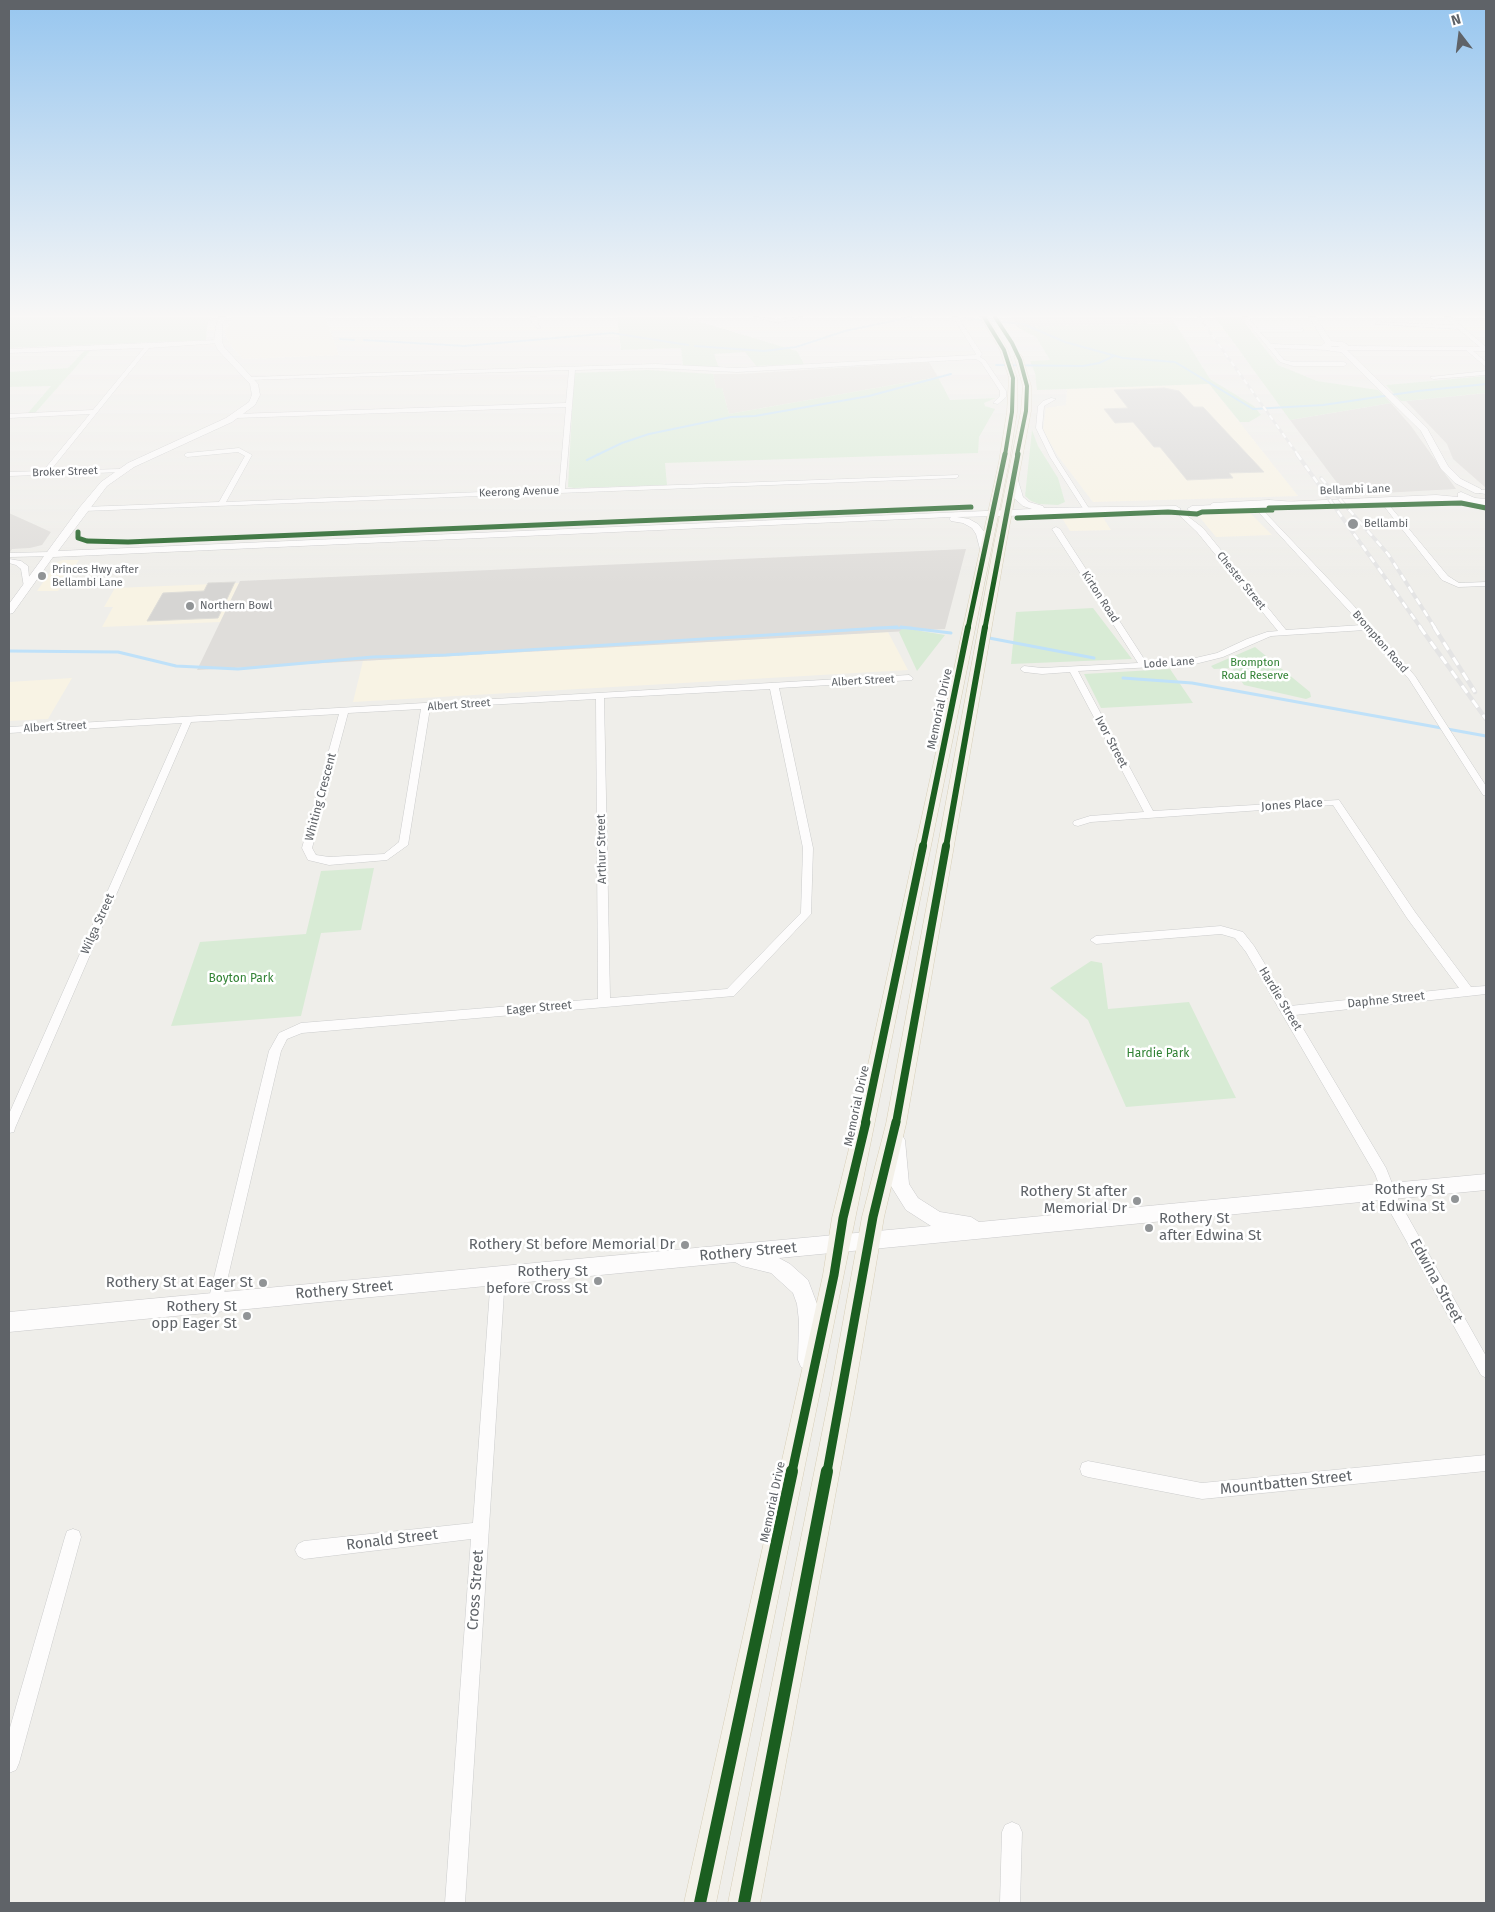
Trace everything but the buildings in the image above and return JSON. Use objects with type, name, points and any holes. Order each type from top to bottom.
[{"type":"main road","points":[[9,611],[100,487],[121,471],[236,416],[249,406]]},
{"type":"main road","name":"Memorial Drive","points":[[744,1903],[873,1217],[896,1124],[999,513],[1012,406]]},
{"type":"main road","name":"Memorial Drive","points":[[700,1903],[984,549],[1013,477],[1026,406]]},
{"type":"main road","points":[[1401,406],[1424,430],[1444,467],[1458,480],[1483,492]]},
{"type":"main road","points":[[1013,477],[1016,492],[1021,501],[1039,508],[1068,510]]},
{"type":"main road","points":[[1458,480],[1462,492],[1473,501],[1486,507]]},
{"type":"main road","name":"Bellambi Lane","points":[[1436,498],[1462,492],[1483,492]]},
{"type":"main road","name":"Bellambi Lane","points":[[1241,506],[1436,498],[1486,502]]},
{"type":"main road","points":[[1190,508],[1213,505],[1241,506]]},
{"type":"main road","points":[[50,554],[1068,510],[1241,506]]},
{"type":"main road","points":[[926,516],[970,523],[981,534],[984,549]]},
{"type":"main road","points":[[70,527],[71,538],[80,545],[170,548]]},
{"type":"main road","points":[[896,1124],[900,1186],[912,1204],[937,1220],[1000,1227]]},
{"type":"main road","name":"Rothery Street","points":[[9,1322],[1486,1182]]},
{"type":"main road","points":[[727,1254],[775,1265],[792,1278],[804,1293],[809,1321],[805,1406]]},
{"type":"street","points":[[45,473],[99,406]]},
{"type":"street","points":[[236,416],[507,406]]},
{"type":"street","points":[[562,490],[569,406]]},
{"type":"street","points":[[1041,406],[1039,428],[1052,457],[1087,510]]},
{"type":"street","points":[[9,416],[94,412]]},
{"type":"street","points":[[186,455],[239,450],[249,455],[220,504]]},
{"type":"street","name":"Broker Street","points":[[9,474],[121,471]]},
{"type":"street","name":"Keerong Avenue","points":[[82,509],[956,476]]},
{"type":"street","points":[[1382,500],[1443,577],[1458,585],[1486,584]]},
{"type":"street","points":[[1213,505],[1269,502],[1301,503]]},
{"type":"street","name":"Brompton Road","points":[[1255,505],[1368,627],[1412,678],[1486,793]]},
{"type":"street","points":[[1175,507],[1200,530]]},
{"type":"street","points":[[1190,508],[1200,530]]},
{"type":"street","name":"Kirton Road","points":[[1056,529],[1144,665]]},
{"type":"street","name":"Chester Street","points":[[1200,530],[1282,632]]},
{"type":"street","points":[[9,556],[50,554]]},
{"type":"street","points":[[9,561],[18,563],[24,568],[27,585]]},
{"type":"street","name":"Lode Lane","points":[[1024,669],[1042,671],[1073,670],[1190,662],[1208,659],[1258,637],[1282,632],[1368,627]]},
{"type":"street","name":"Ivor Street","points":[[1073,670],[1150,815]]},
{"type":"street","name":"Albert Street","points":[[9,730],[909,678]]},
{"type":"street","name":"Eager Street","points":[[215,1302],[275,1051],[284,1036],[301,1028],[730,993],[806,914],[808,848],[774,686]]},
{"type":"street","name":"Arthur Street","points":[[600,697],[604,1002]]},
{"type":"street","name":"Whiting Crescent","points":[[344,712],[307,848],[312,858],[328,861],[387,857],[404,842],[426,707]]},
{"type":"street","name":"Wilga Street","points":[[9,1128],[186,721]]},
{"type":"street","name":"Jones Place","points":[[1078,823],[1090,819],[1336,802],[1411,915],[1468,992]]},
{"type":"street","name":"Hardie Street","points":[[1096,940],[1221,930],[1239,935],[1250,949],[1381,1172],[1389,1191]]},
{"type":"street","name":"Daphne Street","points":[[1286,1011],[1486,990]]},
{"type":"street","name":"Edwina Street","points":[[1389,1191],[1393,1204],[1486,1370]]},
{"type":"street","name":"Cross Street","points":[[455,1903],[498,1276]]},
{"type":"street","name":"Mountbatten Street","points":[[1088,1470],[1202,1491],[1486,1463]]},
{"type":"street","name":"Ronald Street","points":[[304,1550],[480,1530]]},
{"type":"street","points":[[9,1763],[73,1537]]},
{"type":"street","points":[[1010,1903],[1012,1832]]},
{"type":"shaded area","points":[[727,406],[773,406],[729,414]]},
{"type":"shaded area","points":[[1058,406],[1227,406],[1298,496],[1093,502],[1058,456],[1043,430],[1046,408]]},
{"type":"shaded area","points":[[1372,406],[1394,406],[1411,426],[1456,489],[1346,495],[1290,420]]},
{"type":"shaded area","points":[[1411,406],[1486,406],[1486,488],[1453,459],[1447,444]]},
{"type":"shaded area","points":[[1249,512],[1272,535],[1216,537],[1197,514]]},
{"type":"shaded area","points":[[9,513],[51,532],[42,545],[12,549],[9,554]]},
{"type":"shaded area","points":[[1102,516],[1111,530],[1070,531],[1062,518]]},
{"type":"shaded area","points":[[966,549],[945,629],[197,670],[240,581]]},
{"type":"shaded area","points":[[79,560],[58,591],[37,591],[57,562]]},
{"type":"shaded area","points":[[239,583],[220,622],[102,627],[113,607],[104,607],[115,588]]},
{"type":"shaded area","points":[[888,632],[908,670],[353,702],[363,661]]},
{"type":"shaded area","points":[[72,678],[48,719],[9,721],[9,682]]},
{"type":"green space","points":[[34,406],[41,406],[35,413],[28,413]]},
{"type":"green space","points":[[572,406],[727,406],[729,414],[773,406],[986,406],[995,409],[979,437],[978,453],[665,463],[667,485],[568,487]]},
{"type":"green space","points":[[1227,406],[1254,406],[1261,415],[1249,422],[1240,422]]},
{"type":"green space","points":[[1280,406],[1372,406],[1290,420]]},
{"type":"green space","points":[[1032,430],[1038,446],[1058,478],[1065,502],[1058,505],[1039,504],[1025,496]]},
{"type":"green space","points":[[1093,608],[1132,659],[1011,664],[1016,612]]},
{"type":"green space","points":[[903,628],[945,635],[917,671],[899,632]]},
{"type":"green space","name":"Brompton Road Reserve","points":[[1255,647],[1310,692],[1311,697],[1306,699],[1244,685],[1232,668],[1214,669],[1211,666]]},
{"type":"green space","points":[[1170,669],[1193,703],[1101,708],[1084,674]]},
{"type":"green space","name":"Boyton Park","points":[[374,868],[361,930],[321,933],[301,1016],[171,1026],[200,942],[306,934],[321,871]]},
{"type":"green space","name":"Hardie Park","points":[[1091,961],[1102,963],[1108,1009],[1189,1002],[1236,1098],[1126,1107],[1088,1020],[1050,988]]},
{"type":"waterway","points":[[597,455],[622,443],[649,434],[731,417],[755,416],[811,406]]},
{"type":"waterway","points":[[1248,406],[1253,409],[1302,406]]},
{"type":"waterway","points":[[587,460],[597,455]]},
{"type":"waterway","points":[[881,628],[897,627]]},
{"type":"waterway","points":[[901,627],[909,628]]},
{"type":"waterway","points":[[872,628],[881,628]]},
{"type":"waterway","points":[[9,651],[118,652],[176,666],[238,669],[373,657],[446,655],[881,628]]},
{"type":"waterway","points":[[881,628],[909,628]]},
{"type":"waterway","points":[[909,628],[951,633]]},
{"type":"waterway","points":[[989,638],[1094,658]]},
{"type":"waterway","points":[[1123,678],[1192,683],[1486,736]]},
{"type":"railway","points":[[1263,406],[1298,455]]},
{"type":"railway","points":[[1297,454],[1421,628]]},
{"type":"railway","points":[[1321,478],[1388,554],[1435,628]]},
{"type":"railway","points":[[1420,627],[1486,719]]},
{"type":"railway","points":[[1434,627],[1475,692]]},
{"type":"cycle path","points":[[700,1903],[1004,462],[1012,406]]},
{"type":"cycle path","points":[[744,1903],[844,1383],[873,1217],[896,1124],[1026,406]]},
{"type":"cycle path","points":[[1269,508],[1461,503],[1486,508]]},
{"type":"cycle path","points":[[78,532],[78,538],[87,541],[128,542],[971,507]]},
{"type":"cycle path","points":[[1017,518],[1168,512],[1197,514],[1202,512],[1272,510]]},
{"type":"place","name":"Bellambi","points":[[1353,524]]},
{"type":"place","name":"Princes Hwy after Bellambi Lane","points":[[42,576]]},
{"type":"place","name":"Northern Bowl","points":[[190,606]]},
{"type":"place","name":"Rothery St at Edwina St","points":[[1455,1199]]},
{"type":"place","name":"Rothery St after Memorial Dr","points":[[1137,1201]]},
{"type":"place","name":"Rothery St after Edwina St","points":[[1149,1228]]},
{"type":"place","name":"Rothery St before Memorial Dr","points":[[685,1245]]},
{"type":"place","name":"Rothery St before Cross St","points":[[598,1281]]},
{"type":"place","name":"Rothery St at Eager St","points":[[263,1283]]},
{"type":"place","name":"Rothery St opp Eager St","points":[[247,1316]]}]
